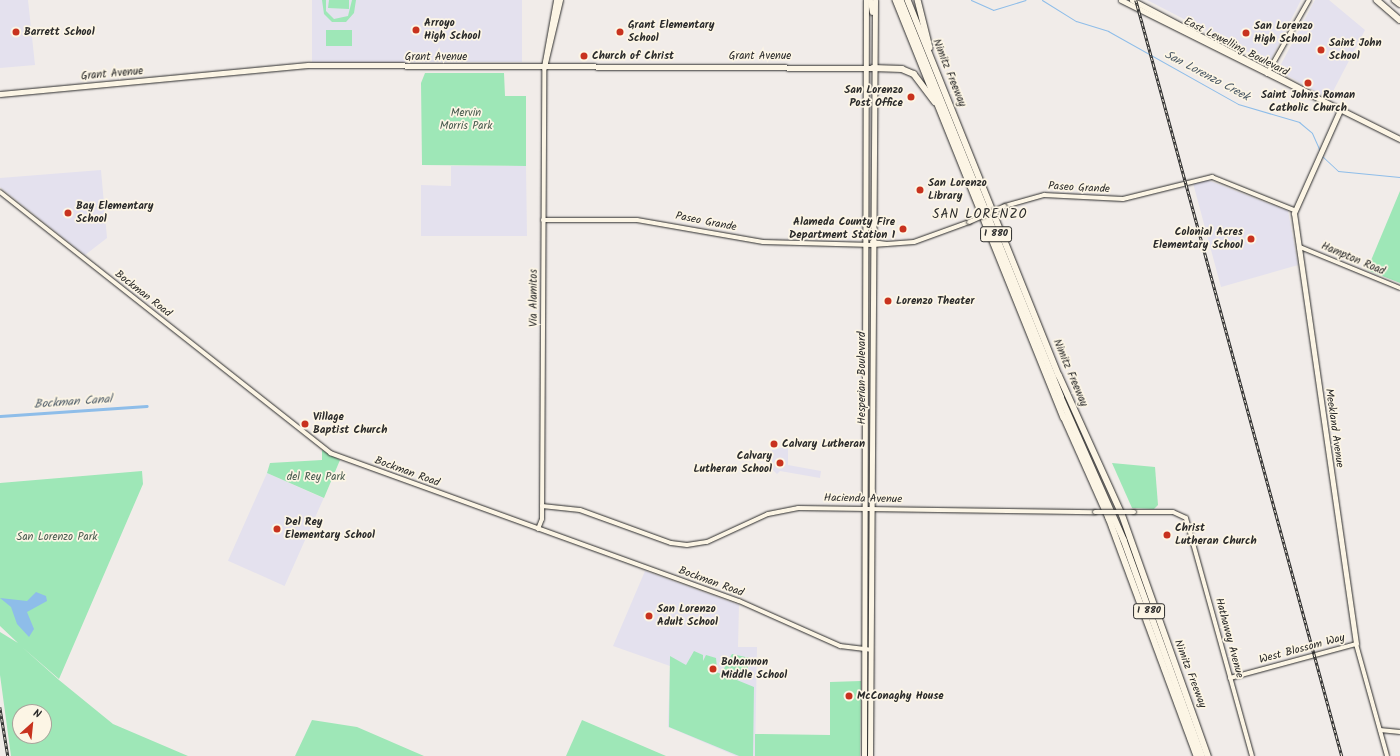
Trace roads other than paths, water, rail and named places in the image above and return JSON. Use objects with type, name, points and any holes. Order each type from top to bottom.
[{"type":"highway","name":"Nimitz Freeway","points":[[898,0],[938,106],[1093,480],[1197,756]]},
{"type":"highway","name":"I 880","points":[[898,0],[1124,540],[1202,756]]},
{"type":"highway","name":"Nimitz Freeway","points":[[908,0],[1059,375],[1122,514],[1208,756]]},
{"type":"highway","points":[[918,0],[930,52]]},
{"type":"highway","points":[[1377,0],[1400,20]]},
{"type":"highway","points":[[1395,0],[1400,4]]},
{"type":"highway","points":[[873,68],[902,69],[914,74],[938,106]]},
{"type":"highway","points":[[1093,467],[1093,480]]},
{"type":"main road","points":[[544,67],[556,0]]},
{"type":"main road","points":[[527,67],[546,55],[560,0]]},
{"type":"main road","name":"Hesperian Boulevard","points":[[864,756],[866,0]]},
{"type":"main road","points":[[870,0],[873,13]]},
{"type":"main road","name":"Hesperian Boulevard","points":[[870,756],[874,0]]},
{"type":"main road","points":[[1121,0],[1150,12]]},
{"type":"main road","points":[[1132,0],[1150,12]]},
{"type":"main road","name":"East Lewelling Boulevard","points":[[1150,12],[1269,72],[1340,110],[1400,139]]},
{"type":"main road","points":[[546,55],[561,66]]},
{"type":"main road","name":"Grant Avenue","points":[[0,94],[308,65],[873,68]]},
{"type":"main road","points":[[1294,210],[1322,145],[1340,110]]},
{"type":"main road","name":"Meekland Avenue","points":[[1294,210],[1356,644]]},
{"type":"main road","points":[[866,450],[872,461]]},
{"type":"main road","points":[[865,550],[871,573]]},
{"type":"main road","points":[[865,571],[871,598]]},
{"type":"main road","points":[[865,702],[871,711]]},
{"type":"street","points":[[1269,72],[1309,0]]},
{"type":"street","name":"Via Alamitos","points":[[538,529],[542,506],[544,67]]},
{"type":"street","name":"Paseo Grande","points":[[543,220],[637,220],[763,242],[887,244],[914,242],[969,222],[1005,206],[1044,195],[1123,199],[1212,177],[1294,210]]},
{"type":"street","name":"Bockman Road","points":[[0,192],[330,453],[739,601],[840,646],[871,650]]},
{"type":"street","name":"Hampton Road","points":[[1300,247],[1400,288]]},
{"type":"street","name":"Hacienda Avenue","points":[[542,506],[580,510],[671,543],[687,545],[707,542],[780,510],[865,507],[1181,513],[1189,526]]},
{"type":"street","name":"Hathaway Avenue","points":[[1189,526],[1252,756]]},
{"type":"street","name":"West Blossom Way","points":[[1230,678],[1356,644]]},
{"type":"street","name":"Meekland Avenue","points":[[1356,644],[1387,756]]},
{"type":"street","points":[[1380,730],[1400,732]]},
{"type":"water","points":[[36,592],[46,596],[47,601],[27,612],[34,629],[29,637],[17,624],[11,607],[0,598],[27,601]]},
{"type":"waterway","name":"San Lorenzo Creek","points":[[971,0],[993,10],[1025,0]]},
{"type":"waterway","name":"San Lorenzo Creek","points":[[1042,0],[1076,21],[1108,31],[1238,104],[1299,122],[1312,133],[1320,151]]},
{"type":"waterway","name":"San Lorenzo Creek","points":[[1322,156],[1338,171],[1400,177]]},
{"type":"waterway","name":"Bockman Canal","points":[[0,416],[147,406]]},
{"type":"railway","points":[[1136,0],[1342,756]]},
{"type":"railway","points":[[0,707],[8,756]]},
{"type":"place","name":"Arroyo High School","points":[[416,30]]},
{"type":"place","name":"Barrett School","points":[[16,32]]},
{"type":"place","name":"Grant Elementary School","points":[[620,32]]},
{"type":"place","name":"San Lorenzo High School","points":[[1246,33]]},
{"type":"place","name":"Saint John School","points":[[1321,50]]},
{"type":"place","name":"Church of Christ","points":[[584,56]]},
{"type":"place","name":"Saint Johns Roman Catholic Church","points":[[1308,83]]},
{"type":"place","name":"San Lorenzo Post Office","points":[[911,97]]},
{"type":"place","name":"San Lorenzo Library","points":[[920,190]]},
{"type":"place","name":"Bay Elementary School","points":[[68,213]]},
{"type":"place","name":"Alameda County Fire Department Station 1","points":[[903,229]]},
{"type":"place","name":"Colonial Acres Elementary School","points":[[1251,239]]},
{"type":"place","name":"Lorenzo Theater","points":[[888,301]]},
{"type":"place","name":"Village Baptist Church","points":[[305,424]]},
{"type":"place","name":"Calvary Lutheran","points":[[774,444]]},
{"type":"place","name":"Calvary Lutheran School","points":[[780,463]]},
{"type":"place","name":"Del Rey Elementary School","points":[[277,529]]},
{"type":"place","name":"Christ Lutheran Church","points":[[1167,535]]},
{"type":"place","name":"San Lorenzo Adult School","points":[[649,616]]},
{"type":"place","name":"Bohannon Middle School","points":[[713,669]]},
{"type":"place","name":"McConaghy House","points":[[849,696]]},
{"type":"district","name":"SAN LORENZO","points":[[980,215]]},
{"type":"park label","name":"Mervin Morris Park","points":[[466,120]]},
{"type":"park label","name":"del Rey Park","points":[[316,477]]},
{"type":"park label","name":"San Lorenzo Park","points":[[57,537]]}]
